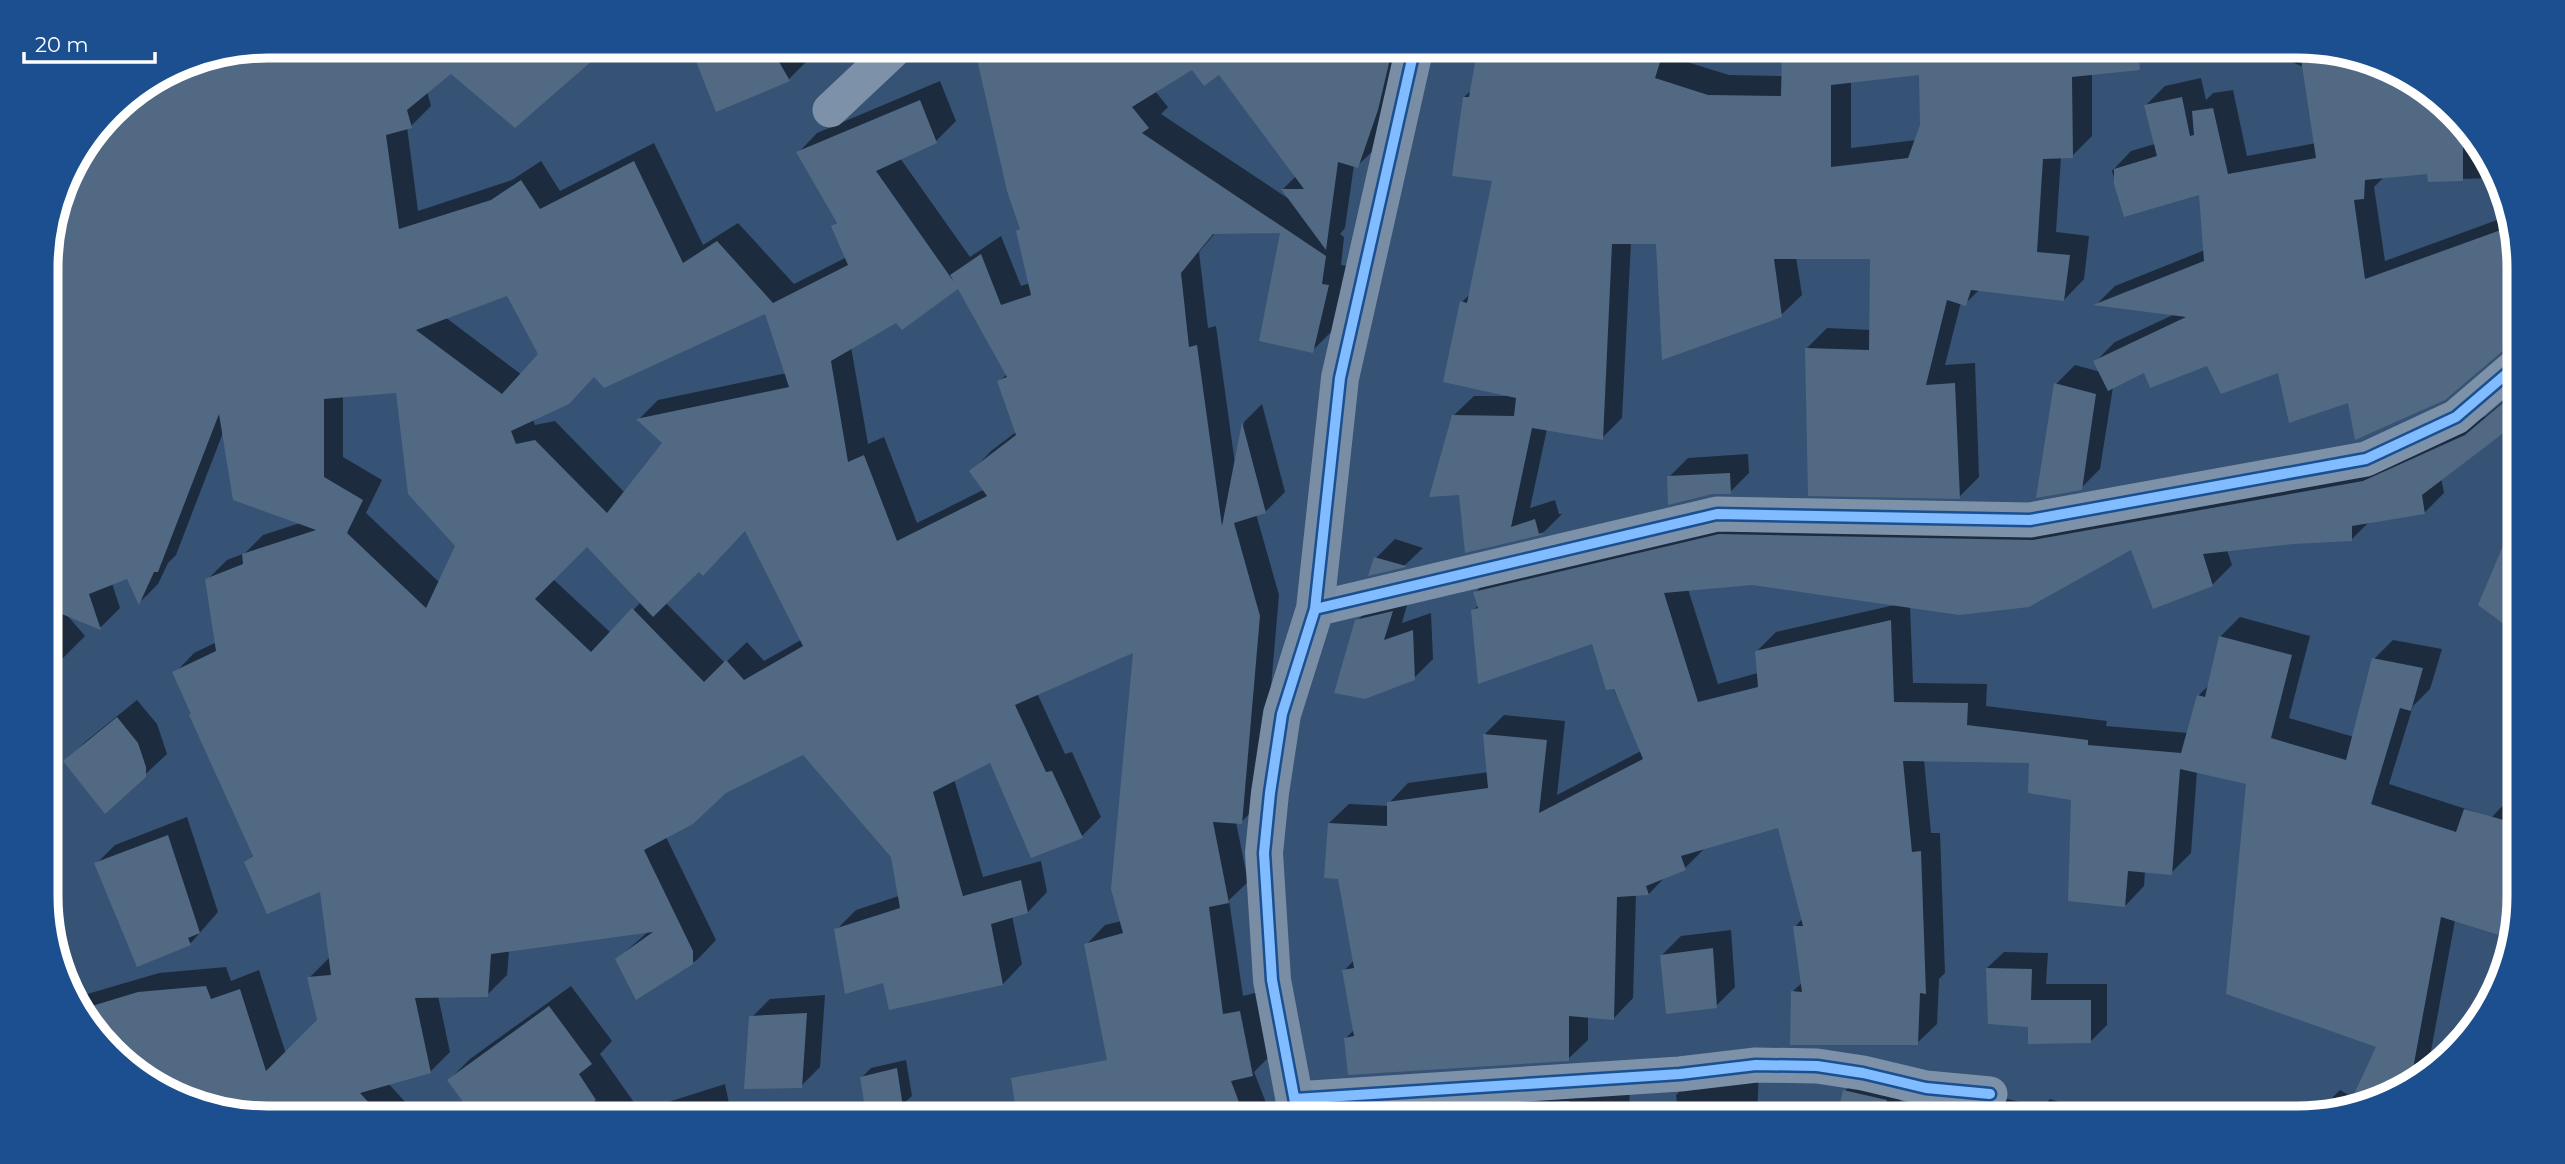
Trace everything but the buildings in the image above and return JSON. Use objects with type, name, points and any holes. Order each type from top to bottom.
[{"type":"street","points":[[830,110],[885,58]]},
{"type":"street","points":[[1296,1106],[1272,980],[1264,853],[1282,714],[1315,609],[1340,378],[1412,58]]},
{"type":"street","points":[[1315,609],[1717,513],[2030,520],[2366,459],[2456,417],[2507,373]]},
{"type":"street","points":[[1318,1106],[1756,1065],[1817,1066],[1863,1073],[1926,1088],[1990,1094]]},
{"type":"cycle path","points":[[1296,1106],[1272,980],[1264,853],[1270,793],[1282,714],[1315,609],[1340,378],[1412,58]]},
{"type":"cycle path","points":[[1315,609],[1717,514],[2030,520],[2366,459],[2456,417],[2507,373]]},
{"type":"cycle path","points":[[1295,1099],[1680,1074],[1756,1065],[1817,1066],[1863,1073],[1926,1088],[1990,1094]]}]
